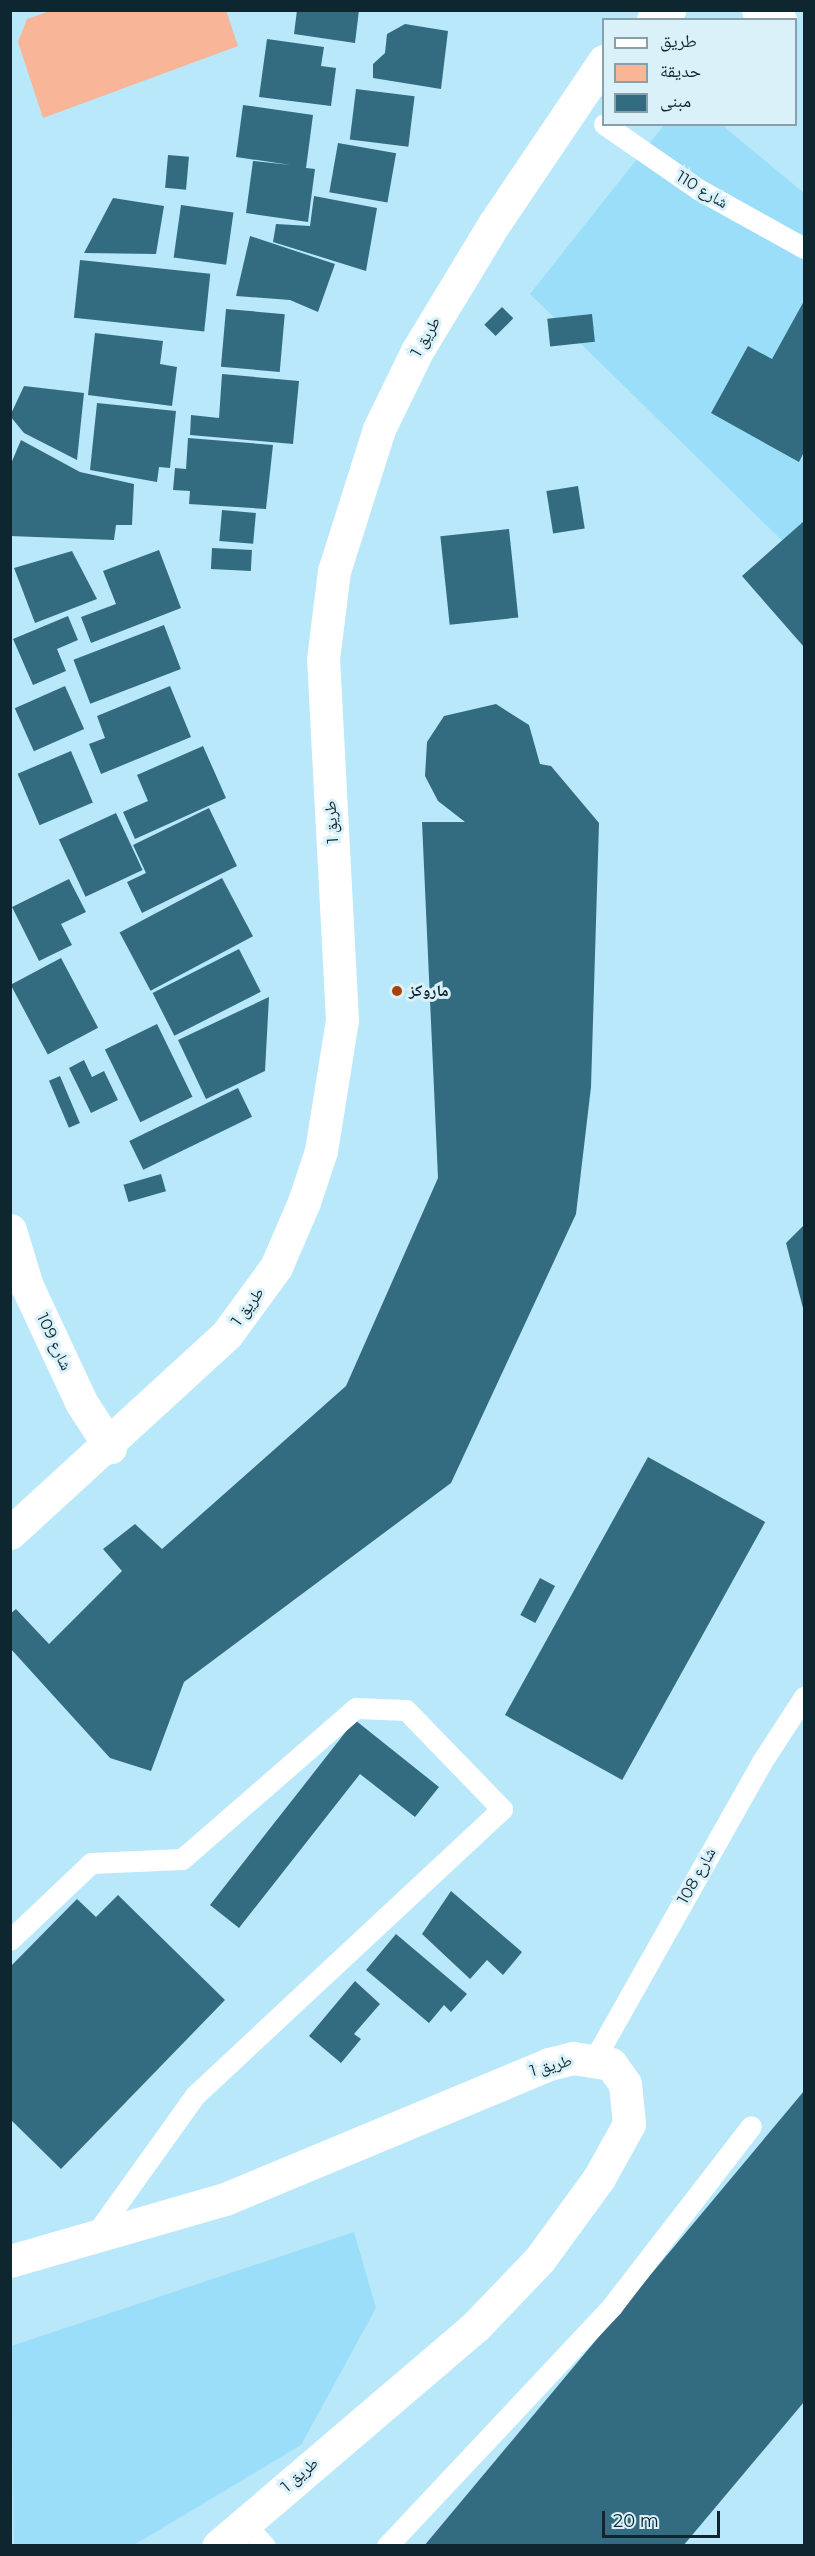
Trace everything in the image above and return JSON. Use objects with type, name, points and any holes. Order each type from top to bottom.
[{"type":"street","points":[[656,18],[669,10]]},
{"type":"street","points":[[758,10],[776,18]]},
{"type":"street","name":"طريق 1","points":[[10,1533],[110,1447],[185,1378],[253,1304],[304,1202],[321,1151],[342,1020],[323,670],[334,571],[378,429],[417,351],[573,103],[602,62]]},
{"type":"street","name":"شارع 109","points":[[10,1230],[27,1286],[81,1402],[110,1447]]},
{"type":"street","name":"طريق 1","points":[[10,2261],[91,2241],[225,2199],[549,2064],[595,2058],[611,2064],[625,2084],[629,2124],[610,2162],[540,2259],[476,2326],[255,2535],[218,2546]]},
{"type":"lane","name":"شارع 110","points":[[573,103],[602,123]]},
{"type":"lane","name":"شارع 110","points":[[607,126],[698,189],[804,248]]},
{"type":"lane","name":"شارع 108","points":[[595,2058],[761,1763],[804,1697]]},
{"type":"lane","points":[[10,1940],[91,1863],[182,1859],[356,1707],[406,1710],[502,1809],[196,2094],[91,2241]]},
{"type":"lane","points":[[387,2546],[612,2306],[751,2126]]},
{"type":"shaded area","points":[[663,126],[723,126],[804,193],[804,562],[530,294]]},
{"type":"shaded area","points":[[354,2232],[376,2308],[301,2445],[134,2545],[14,2545],[11,2346]]},
{"type":"green space","points":[[53,10],[226,10],[238,46],[43,118],[18,42],[27,19]]},
{"type":"building","points":[[297,10],[359,10],[355,43],[294,34]]},
{"type":"building","points":[[405,24],[448,31],[441,89],[373,78],[373,64],[385,53],[387,34]]},
{"type":"building","points":[[267,39],[324,47],[321,66],[336,68],[331,106],[259,97]]},
{"type":"building","points":[[356,89],[415,96],[408,147],[350,140]]},
{"type":"building","points":[[243,105],[313,115],[306,168],[315,169],[308,222],[246,213],[253,161],[291,165],[236,157]]},
{"type":"building","points":[[338,143],[396,153],[387,202],[329,192]]},
{"type":"building","points":[[168,155],[189,157],[186,190],[165,188]]},
{"type":"building","points":[[314,196],[377,208],[366,271],[273,242],[276,224],[310,226]]},
{"type":"building","points":[[113,198],[164,206],[156,254],[84,253]]},
{"type":"building","points":[[181,205],[233,212],[226,265],[174,257]]},
{"type":"building","points":[[250,236],[335,264],[318,312],[290,300],[236,296]]},
{"type":"building","points":[[80,260],[210,274],[204,331],[74,318]]},
{"type":"building","points":[[804,301],[804,452],[799,462],[711,413],[748,346],[772,359]]},
{"type":"building","points":[[502,307],[513,318],[496,336],[484,325]]},
{"type":"building","points":[[226,309],[285,314],[280,372],[221,367]]},
{"type":"building","points":[[592,314],[595,342],[550,347],[547,319]]},
{"type":"building","points":[[95,333],[163,341],[160,364],[177,367],[172,406],[88,395]]},
{"type":"building","points":[[222,374],[299,381],[293,444],[190,435],[191,415],[219,418]]},
{"type":"building","points":[[24,386],[84,393],[77,460],[24,433],[10,416]]},
{"type":"building","points":[[97,403],[176,411],[170,468],[159,467],[157,482],[90,470]]},
{"type":"building","points":[[188,438],[273,445],[266,509],[189,504],[190,491],[173,490],[175,468],[186,469]]},
{"type":"building","points":[[21,440],[80,472],[134,484],[132,525],[116,525],[114,540],[10,536],[10,466]]},
{"type":"building","points":[[578,486],[585,528],[553,533],[546,491]]},
{"type":"building","points":[[222,510],[256,513],[253,544],[219,541]]},
{"type":"building","points":[[804,521],[804,647],[742,576]]},
{"type":"building","points":[[509,529],[518,618],[450,625],[440,536]]},
{"type":"building","points":[[212,548],[252,550],[251,571],[211,569]]},
{"type":"building","points":[[159,550],[181,608],[91,643],[81,617],[116,604],[103,571]]},
{"type":"building","points":[[72,551],[97,599],[35,623],[14,568]]},
{"type":"building","points":[[68,616],[78,640],[57,649],[66,671],[33,685],[13,639]]},
{"type":"building","points":[[164,625],[181,669],[90,704],[73,660]]},
{"type":"building","points":[[65,686],[84,729],[34,751],[15,708]]},
{"type":"building","points":[[170,686],[191,737],[101,774],[89,744],[105,738],[97,716]]},
{"type":"building","points":[[496,704],[529,725],[540,764],[551,766],[599,823],[591,1087],[576,1214],[451,1483],[184,1682],[151,1771],[110,1758],[10,1648],[10,1614],[16,1609],[49,1644],[122,1571],[103,1549],[135,1524],[162,1549],[346,1386],[438,1178],[422,822],[465,822],[438,801],[425,776],[427,742],[444,716]]},
{"type":"building","points":[[203,746],[226,798],[135,839],[123,812],[148,801],[137,775]]},
{"type":"building","points":[[71,751],[93,803],[39,825],[18,774]]},
{"type":"building","points":[[209,808],[237,866],[142,913],[127,882],[146,873],[133,845]]},
{"type":"building","points":[[116,813],[143,870],[86,897],[59,840]]},
{"type":"building","points":[[222,878],[253,936],[151,991],[120,932]]},
{"type":"building","points":[[69,879],[86,912],[61,924],[72,945],[39,961],[12,907]]},
{"type":"building","points":[[239,949],[261,992],[174,1036],[153,993]]},
{"type":"building","points":[[61,958],[98,1028],[48,1055],[11,985]]},
{"type":"building","points":[[269,997],[265,1071],[206,1099],[178,1040]]},
{"type":"building","points":[[157,1024],[193,1097],[140,1122],[105,1049]]},
{"type":"building","points":[[84,1060],[92,1077],[104,1071],[118,1100],[91,1113],[69,1068]]},
{"type":"building","points":[[60,1076],[80,1123],[69,1128],[49,1081]]},
{"type":"building","points":[[238,1088],[252,1117],[143,1170],[129,1141]]},
{"type":"building","points":[[161,1174],[166,1191],[128,1202],[124,1185]]},
{"type":"building","points":[[804,1225],[804,1312],[786,1243]]},
{"type":"building","points":[[648,1457],[765,1522],[622,1780],[505,1715]]},
{"type":"building","points":[[540,1578],[555,1586],[535,1623],[520,1615]]},
{"type":"building","points":[[355,1720],[439,1787],[415,1817],[360,1774],[239,1928],[210,1905]]},
{"type":"building","points":[[451,1891],[522,1952],[503,1975],[487,1960],[470,1979],[422,1934]]},
{"type":"building","points":[[118,1895],[225,2000],[61,2169],[10,2119],[10,1967],[77,1899],[96,1917]]},
{"type":"building","points":[[396,1934],[467,1994],[451,2012],[444,2005],[429,2023],[366,1970]]},
{"type":"building","points":[[355,1981],[380,2004],[354,2034],[361,2039],[341,2063],[309,2036]]},
{"type":"building","points":[[804,2091],[804,2402],[683,2546],[424,2546]]},
{"type":"place","name":"ماروكز","points":[[397,991]]}]
